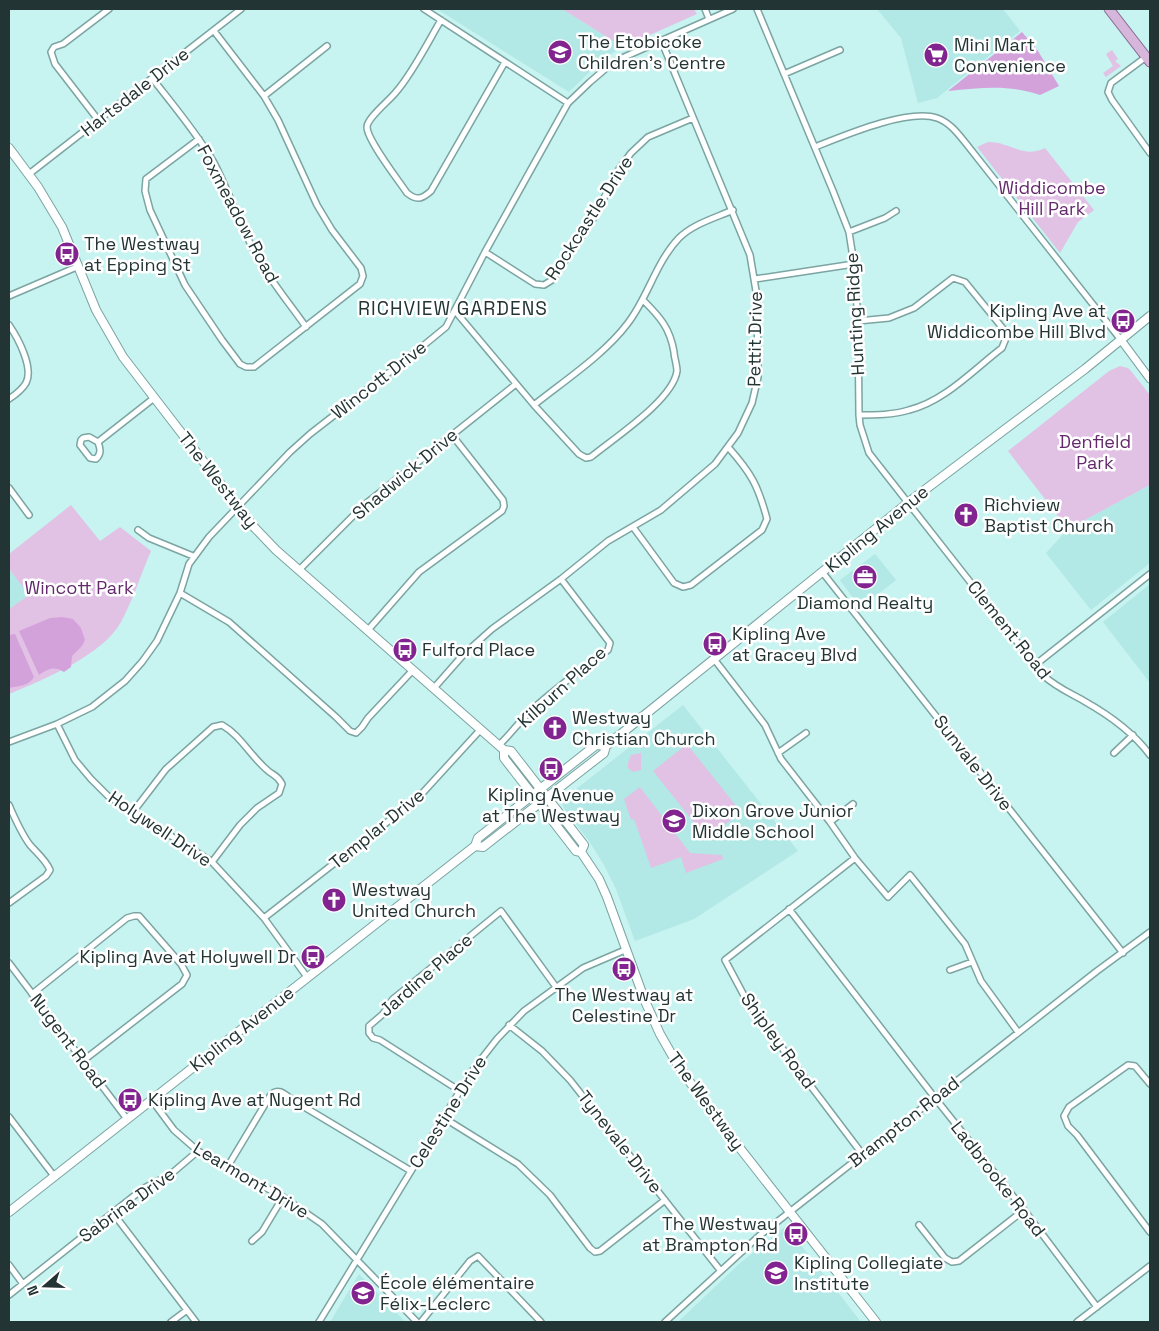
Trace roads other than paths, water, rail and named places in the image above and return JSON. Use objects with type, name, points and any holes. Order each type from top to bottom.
[{"type":"main road","points":[[1109,9],[1148,60]]},
{"type":"main road","name":"The Westway","points":[[9,148],[29,174],[59,222],[92,300],[109,334],[128,364],[238,507],[265,538],[299,570],[502,748],[511,751],[584,845],[582,852],[603,887],[649,1011],[676,1062],[703,1101],[876,1322]]},
{"type":"main road","name":"Kipling Avenue","points":[[474,846],[483,847],[548,797],[604,753],[606,746],[908,503],[1150,316]]},
{"type":"main road","name":"Kipling Avenue","points":[[9,1212],[474,846],[478,838],[596,745],[606,746]]},
{"type":"main road","name":"The Westway","points":[[502,748],[504,758],[532,795],[576,851],[582,852]]},
{"type":"street","points":[[99,121],[55,64],[51,52],[54,47],[64,44],[109,9]]},
{"type":"street","name":"Hartsdale Drive","points":[[29,174],[241,9]]},
{"type":"street","points":[[424,9],[568,103]]},
{"type":"street","points":[[705,9],[709,19]]},
{"type":"street","name":"Wincott Drive","points":[[9,742],[57,724],[92,707],[130,675],[158,641],[180,593],[189,564],[193,556],[209,537],[280,462],[310,434],[439,334],[450,322],[485,252],[568,103],[611,64],[733,9]]},
{"type":"street","name":"Hunting Ridge","points":[[757,9],[849,232],[854,264],[858,321],[860,425],[869,453],[908,503]]},
{"type":"street","points":[[441,20],[398,91],[370,119],[367,125],[368,133],[373,142],[407,194],[414,199],[422,198],[430,191],[505,62]]},
{"type":"street","points":[[199,139],[146,179],[145,191],[150,210],[185,285],[240,364],[246,367],[254,367],[360,284],[363,276],[361,268],[332,230],[317,206],[278,120],[264,96],[214,31]]},
{"type":"street","name":"Pettit Drive","points":[[434,688],[464,654],[492,629],[561,579],[608,541],[661,510],[716,464],[738,433],[752,403],[758,377],[757,297],[750,255],[733,210],[661,40]]},
{"type":"street","points":[[264,96],[327,46]]},
{"type":"street","points":[[784,74],[840,50]]},
{"type":"street","points":[[1148,60],[1111,83],[1108,92],[1150,153]]},
{"type":"street","name":"Foxmeadow Road","points":[[152,78],[199,139],[213,162],[258,259],[278,290],[306,327]]},
{"type":"street","points":[[815,147],[859,129],[912,117],[937,118],[946,123],[956,131],[968,146],[1150,379]]},
{"type":"street","name":"Rockcastle Drive","points":[[485,252],[535,284],[544,285],[552,280],[593,219],[619,169],[631,154],[648,137],[693,118]]},
{"type":"street","points":[[534,405],[607,346],[628,324],[644,300],[666,256],[680,238],[698,225],[733,210]]},
{"type":"street","points":[[849,232],[885,218],[896,211]]},
{"type":"street","points":[[755,279],[854,264]]},
{"type":"street","points":[[9,296],[79,266]]},
{"type":"street","points":[[858,321],[889,318],[914,308],[953,278],[965,282],[1004,331],[1006,338],[1002,348],[949,390],[926,404],[889,414],[859,415]]},
{"type":"street","points":[[455,311],[534,405],[579,454],[586,458],[591,457],[653,406],[669,390],[677,370],[671,338],[661,318],[644,300]]},
{"type":"street","points":[[9,325],[28,365],[29,374],[27,382],[22,389],[9,399]]},
{"type":"street","name":"Shadwick Drive","points":[[299,570],[362,506],[516,384]]},
{"type":"street","points":[[98,442],[154,398]]},
{"type":"street","points":[[368,630],[419,572],[502,511],[504,506],[503,500],[452,435]]},
{"type":"street","points":[[89,437],[98,442],[100,452],[96,459],[90,458],[81,449],[81,440],[83,438],[89,437]]},
{"type":"street","points":[[632,527],[674,583],[683,587],[691,585],[762,530],[767,519],[756,484],[747,469],[728,447]]},
{"type":"street","points":[[9,488],[29,515]]},
{"type":"street","name":"Clement Road","points":[[908,503],[1044,676],[1056,686],[1106,714],[1133,735],[1150,755]]},
{"type":"street","points":[[138,530],[149,538],[193,556]]},
{"type":"street","name":"Sunvale Drive","points":[[823,573],[1122,954]]},
{"type":"street","points":[[1035,665],[1150,574]]},
{"type":"street","name":"Kilburn Place","points":[[502,748],[509,736],[533,708],[608,650],[610,642],[561,579]]},
{"type":"street","points":[[180,593],[229,622],[350,731],[356,733],[413,670]]},
{"type":"street","points":[[714,659],[765,725],[778,753],[855,858],[888,897],[910,875],[965,944],[981,981],[1018,1032]]},
{"type":"street","name":"Holywell Drive","points":[[57,724],[75,760],[91,779],[108,796],[212,862],[264,918],[307,977]]},
{"type":"street","points":[[133,812],[166,769],[213,727],[222,725],[230,729],[267,770],[278,776],[282,784],[279,793],[257,808],[240,825],[212,862]]},
{"type":"street","name":"Templar Drive","points":[[264,918],[418,798],[481,729]]},
{"type":"street","points":[[778,753],[806,733]]},
{"type":"street","points":[[1114,754],[1133,735]]},
{"type":"street","points":[[830,822],[853,804]]},
{"type":"street","points":[[9,805],[21,830],[30,844],[48,864],[50,870],[46,876],[9,903]]},
{"type":"street","name":"Shipley Road","points":[[855,858],[725,960],[748,1003],[863,1154]]},
{"type":"street","name":"Ladbrooke Road","points":[[789,909],[1097,1306]]},
{"type":"street","name":"Jardine Place","points":[[460,1091],[380,1040],[373,1038],[368,1033],[369,1026],[383,1014],[393,999],[501,911],[556,986]]},
{"type":"street","points":[[32,994],[127,918],[134,916],[139,916],[181,964],[187,975],[182,984],[84,1060]]},
{"type":"street","name":"Brampton Road","points":[[666,1322],[720,1270],[789,1212],[1018,1032],[1150,932]]},
{"type":"street","name":"Celestine Drive","points":[[319,1322],[479,1061],[509,1025],[556,986],[583,968],[625,950]]},
{"type":"street","points":[[950,970],[972,962]]},
{"type":"street","name":"Nugent Road","points":[[9,963],[127,1119]]},
{"type":"street","name":"Tynevale Drive","points":[[509,1025],[542,1051],[581,1092],[720,1270]]},
{"type":"street","points":[[1150,1084],[1136,1066],[1128,1065],[1069,1108],[1064,1116],[1064,1120],[1150,1232]]},
{"type":"street","points":[[228,1166],[272,1092],[277,1090],[411,1171]]},
{"type":"street","name":"Learmont Drive","points":[[152,1100],[174,1130],[198,1151],[283,1197],[322,1224],[417,1322]]},
{"type":"street","points":[[9,1117],[54,1176]]},
{"type":"street","points":[[444,1118],[518,1164],[550,1196],[595,1252],[600,1251],[665,1200]]},
{"type":"street","name":"Sabrina Drive","points":[[9,1295],[144,1188],[171,1174],[198,1151]]},
{"type":"street","points":[[252,1241],[262,1232],[283,1197]]},
{"type":"street","points":[[919,1225],[945,1258],[952,1262],[959,1261],[1024,1210]]},
{"type":"street","points":[[113,1213],[196,1322]]},
{"type":"street","points":[[422,1322],[470,1261],[478,1256],[541,1322]]},
{"type":"street","points":[[9,1265],[23,1284]]},
{"type":"street","points":[[1077,1322],[1150,1266]]},
{"type":"street","points":[[171,1322],[187,1310]]},
{"type":"place","name":"The Etobicoke Children's Centre","points":[[560,52]]},
{"type":"place","name":"Mini Mart Convenience","points":[[936,55]]},
{"type":"place","name":"The Westway at Epping St","points":[[67,254]]},
{"type":"place","name":"Kipling Ave at Widdicombe Hill Blvd","points":[[1123,321]]},
{"type":"place","name":"Richview Baptist Church","points":[[966,515]]},
{"type":"place","name":"Diamond Realty","points":[[865,577]]},
{"type":"place","name":"Kipling Ave at Gracey Blvd","points":[[715,644]]},
{"type":"place","name":"Fulford Place","points":[[405,650]]},
{"type":"place","name":"Westway Christian Church","points":[[555,728]]},
{"type":"place","name":"Kipling Avenue at The Westway","points":[[551,769]]},
{"type":"place","name":"Dixon Grove Junior Middle School","points":[[674,821]]},
{"type":"place","name":"Westway United Church","points":[[334,900]]},
{"type":"place","name":"Kipling Ave at Holywell Dr","points":[[313,957]]},
{"type":"place","name":"The Westway at Celestine Dr","points":[[624,969]]},
{"type":"place","name":"Kipling Ave at Nugent Rd","points":[[130,1100]]},
{"type":"place","name":"The Westway at Brampton Rd","points":[[796,1234]]},
{"type":"place","name":"Kipling Collegiate Institute","points":[[776,1273]]},
{"type":"place","name":"École élémentaire Félix-Leclerc","points":[[363,1293]]},
{"type":"district","name":"RICHVIEW GARDENS","points":[[453,308]]},
{"type":"park label","name":"Widdicombe Hill Park","points":[[1052,198]]},
{"type":"park label","name":"Denfield Park","points":[[1095,452]]},
{"type":"park label","name":"Wincott Park","points":[[79,588]]}]
